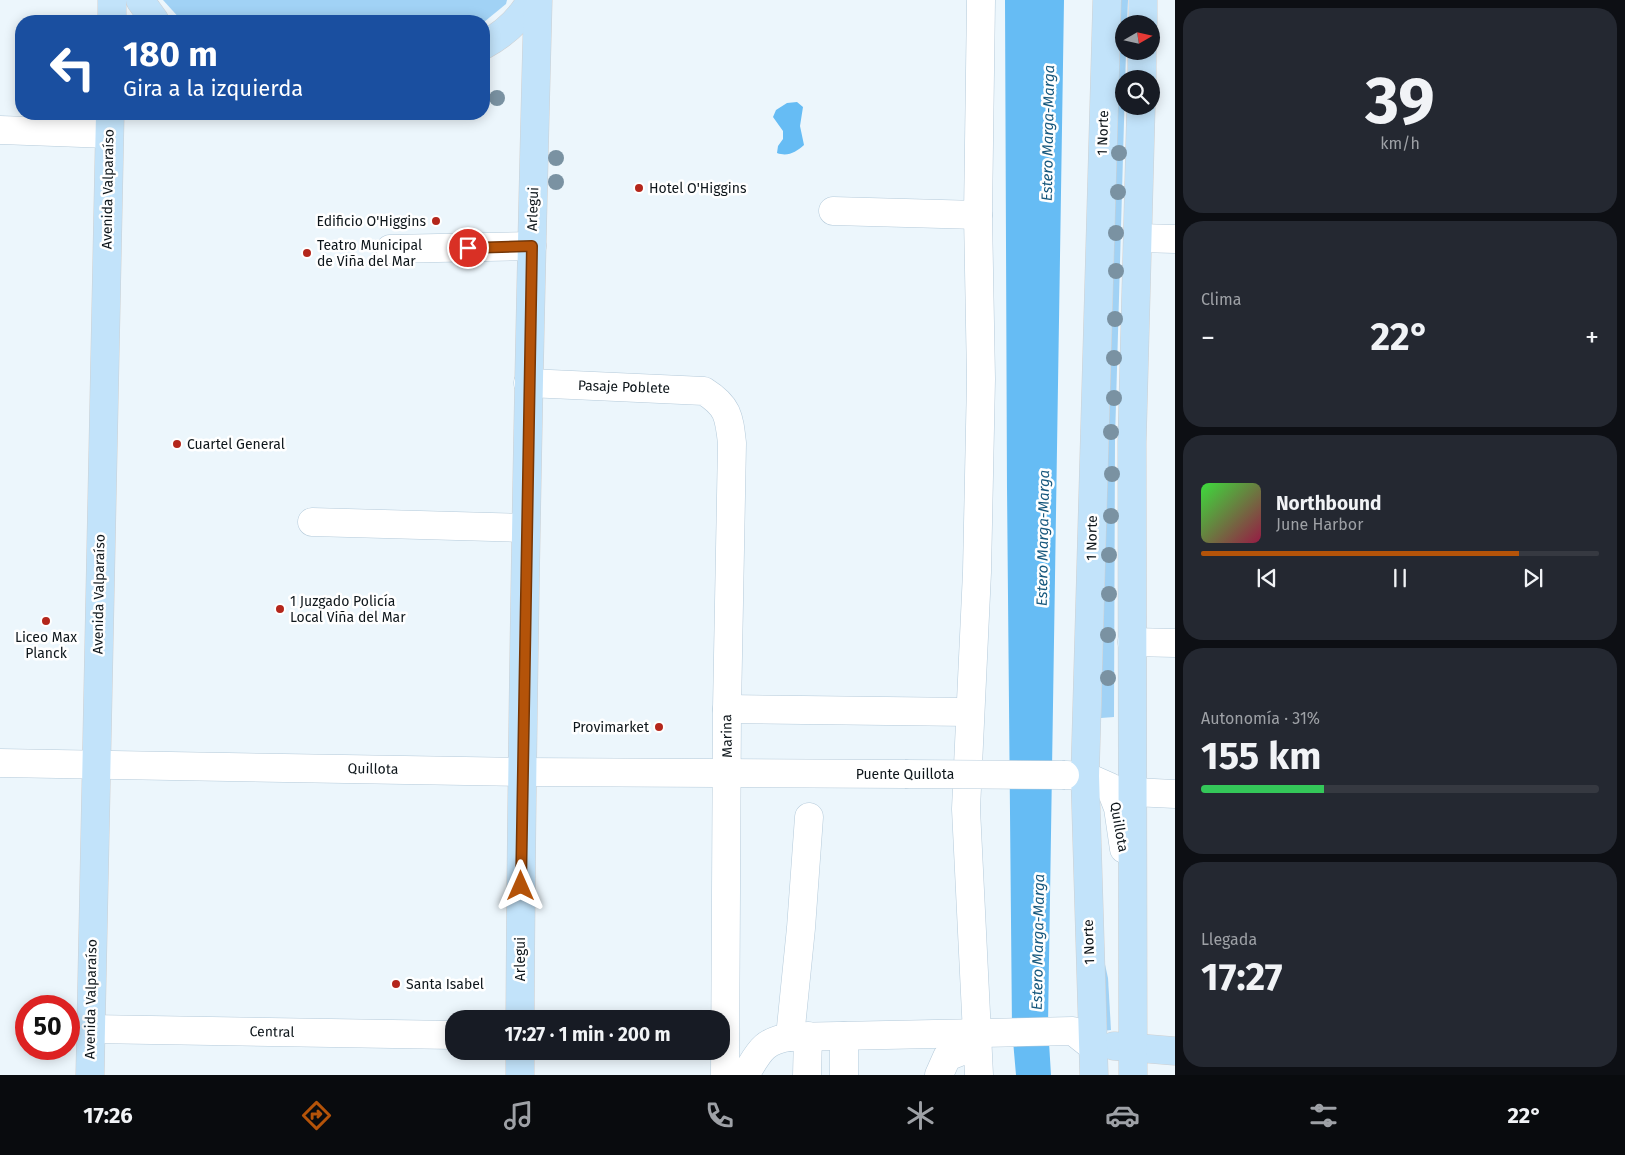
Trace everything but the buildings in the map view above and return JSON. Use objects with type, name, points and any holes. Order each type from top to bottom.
[{"type":"main road","points":[[112,0],[112,15]]},
{"type":"main road","points":[[140,0],[151,15]]},
{"type":"main road","points":[[490,41],[502,34],[523,16],[531,0]]},
{"type":"main road","name":"Arlegui","points":[[520,1010],[525,528],[538,0]]},
{"type":"main road","name":"1 Norte","points":[[1094,1075],[1082,1039],[1075,775],[1107,0]]},
{"type":"main road","points":[[1143,0],[1143,15]]},
{"type":"main road","points":[[1133,1075],[1131,1047],[1133,792],[1132,442],[1142,115]]},
{"type":"main road","name":"Avenida Valparaíso","points":[[90,1075],[95,764],[110,124]]},
{"type":"main road","points":[[1082,1039],[1131,1047],[1175,1051]]},
{"type":"main road","points":[[520,1060],[520,1075]]},
{"type":"street","points":[[979,1075],[984,1037],[966,809],[969,712],[977,572],[981,379],[978,215],[981,0]]},
{"type":"street","points":[[0,130],[110,124]]},
{"type":"street","points":[[833,211],[978,215]]},
{"type":"street","points":[[1139,238],[1175,239]]},
{"type":"street","points":[[390,250],[532,246]]},
{"type":"street","name":"Pasaje Poblete","points":[[528,383],[704,390],[718,400]]},
{"type":"street","name":"Marina","points":[[718,400],[729,416],[732,443],[727,709],[736,773],[725,1075]]},
{"type":"street","points":[[312,522],[525,528]]},
{"type":"street","points":[[1132,642],[1175,643]]},
{"type":"street","points":[[727,709],[969,712]]},
{"type":"street","name":"Quillota","points":[[0,763],[521,772],[736,773]]},
{"type":"street","name":"Puente Quillota","points":[[736,773],[1075,775]]},
{"type":"street","name":"Quillota","points":[[1075,775],[1110,787],[1118,808],[1132,915]]},
{"type":"street","points":[[1133,792],[1175,794]]},
{"type":"street","points":[[807,1075],[799,1036],[801,928],[809,817]]},
{"type":"street","name":"Central","points":[[91,1028],[445,1035]]},
{"type":"street","points":[[745,1075],[764,1045],[775,1039],[799,1036],[1082,1039]]},
{"type":"street","points":[[844,1036],[844,1075]]},
{"type":"street","points":[[939,1075],[947,1057],[984,1037]]},
{"type":"shaded area","points":[[163,0],[507,0],[506,4],[490,17],[490,15],[177,15]]},
{"type":"shaded area","points":[[1118,0],[1128,0],[1127,15],[1118,15]]},
{"type":"shaded area","points":[[1116,60],[1126,60],[1125,70],[1116,70]]},
{"type":"shaded area","points":[[1115,108],[1115,115],[1124,115],[1115,439],[1114,717],[1101,718],[1106,431]]},
{"type":"shaded area","points":[[1099,937],[1108,978],[1111,1030],[1102,1031]]},
{"type":"water","name":"Estero Marga-Marga","points":[[1005,0],[1064,0],[1048,1026],[1051,1075],[1016,1075],[1012,1029]]},
{"type":"water","points":[[797,102],[803,107],[800,126],[804,145],[792,153],[777,153],[778,146],[783,139],[783,131],[773,117],[776,110],[787,103]]},
{"type":"place","name":"Hotel O'Higgins","points":[[639,188]]},
{"type":"place","name":"Edificio O'Higgins","points":[[436,221]]},
{"type":"place","name":"Teatro Municipal de Viña del Mar","points":[[307,253]]},
{"type":"place","name":"Cuartel General","points":[[177,444]]},
{"type":"place","name":"1 Juzgado Policía Local Viña del Mar","points":[[280,609]]},
{"type":"place","name":"Liceo Max Planck","points":[[46,621]]},
{"type":"place","name":"Provimarket","points":[[659,727]]},
{"type":"place","name":"Santa Isabel","points":[[396,984]]},
{"type":"route","points":[[468,248],[532,246],[528,383],[521,886]]}]
